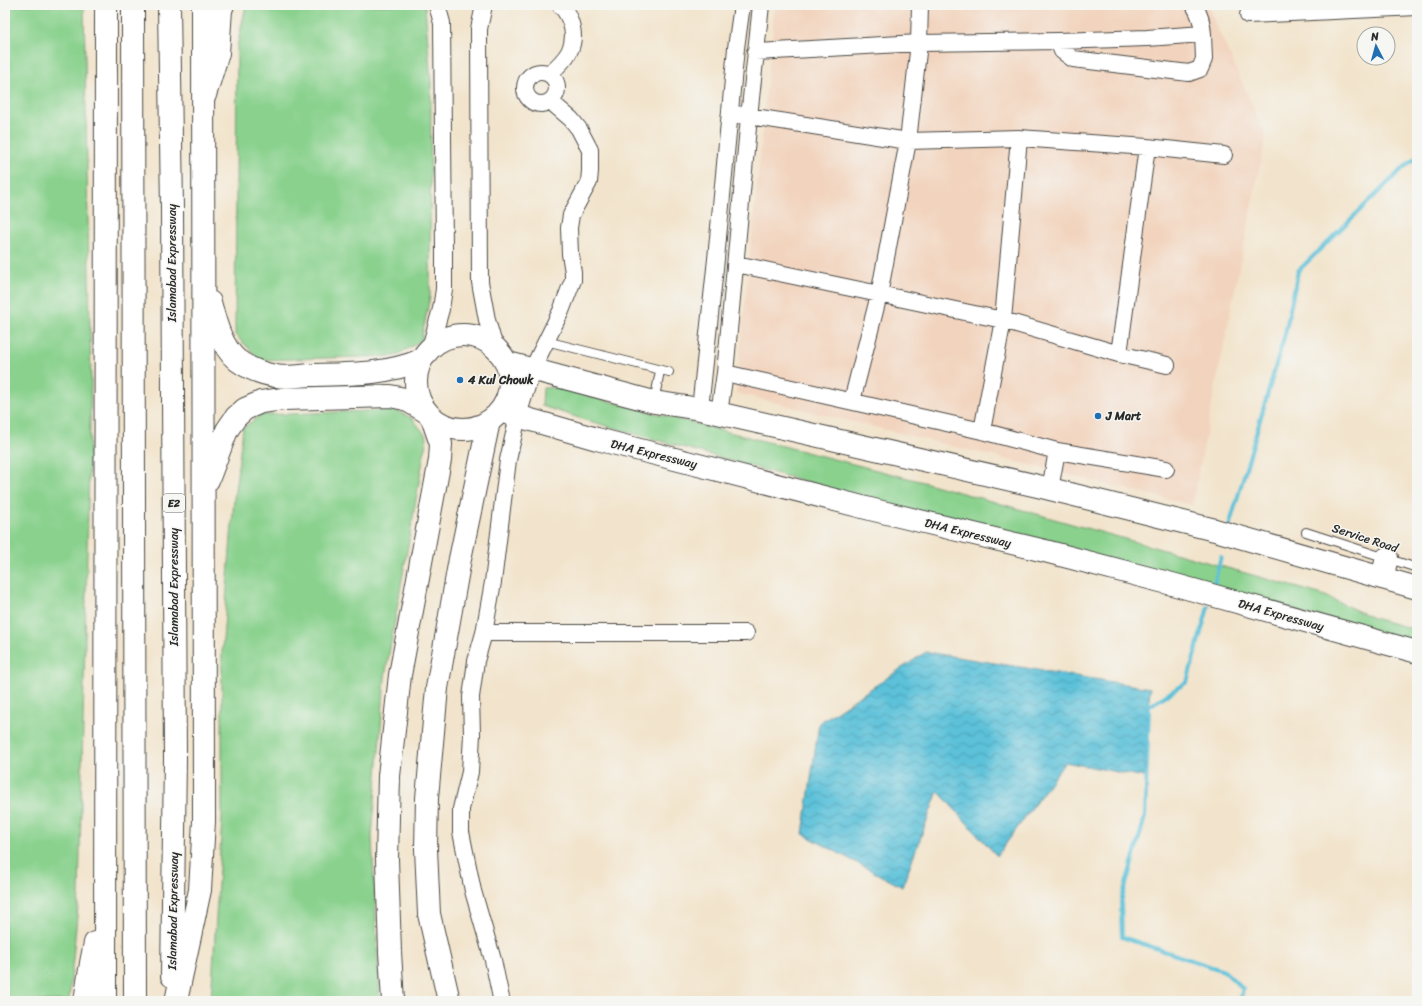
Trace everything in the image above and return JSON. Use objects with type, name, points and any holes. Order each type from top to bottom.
[{"type":"main road","points":[[105,1001],[106,5]]},
{"type":"main road","points":[[133,5],[135,1001]]},
{"type":"main road","name":"Islamabad Expressway","points":[[169,5],[172,209],[175,744],[171,1001]]},
{"type":"main road","points":[[176,1001],[200,890],[204,821],[203,5]]},
{"type":"main road","points":[[203,100],[218,54],[221,10],[223,5]]},
{"type":"main road","points":[[203,278],[216,325],[225,345],[236,359],[252,370],[276,376],[344,374],[395,369],[406,367],[448,338],[468,336],[478,338],[500,355],[532,370],[654,402],[710,411],[1050,489],[1228,534],[1385,568],[1417,588]]},
{"type":"main road","points":[[393,1001],[387,867],[389,776],[400,675],[440,460],[441,444],[429,414],[417,395],[416,377],[426,354]]},
{"type":"main road","points":[[449,1001],[429,914],[426,849],[428,798],[437,688],[460,559],[506,402],[510,382],[500,355]]},
{"type":"main road","points":[[203,493],[227,430],[236,417],[246,409],[261,402],[282,399],[390,396],[405,399],[429,414],[439,423],[456,429],[473,428],[502,416]]},
{"type":"main road","name":"DHA Expressway","points":[[502,416],[1172,584],[1417,652]]},
{"type":"main road","points":[[85,1001],[90,963],[104,905]]},
{"type":"street","points":[[426,354],[441,309],[444,289],[442,23],[437,5]]},
{"type":"street","points":[[484,5],[479,29],[480,282],[487,320],[500,355]]},
{"type":"street","points":[[550,74],[569,52],[573,37],[572,28],[566,11],[560,5]]},
{"type":"street","points":[[710,411],[730,113],[736,48],[742,5]]},
{"type":"street","points":[[710,411],[725,373],[755,52],[761,5]]},
{"type":"street","points":[[852,400],[879,295],[908,141],[919,43],[920,5]]},
{"type":"street","points":[[1058,41],[1062,51],[1073,59],[1189,73],[1200,69],[1204,59],[1203,34],[1200,15],[1194,5]]},
{"type":"street","points":[[1248,15],[1417,7]]},
{"type":"street","points":[[755,52],[919,43],[1058,41],[1147,38],[1203,34]]},
{"type":"street","points":[[545,72],[550,74],[556,82],[556,92],[550,101],[540,104],[534,102],[527,95],[525,90],[527,80],[535,73],[545,72]]},
{"type":"street","points":[[501,998],[494,960],[473,891],[461,832],[462,809],[470,772],[472,734],[471,697],[476,661],[484,633],[493,582],[508,460],[502,416],[532,370],[561,311],[573,280],[570,254],[571,215],[589,182],[590,150],[579,129],[571,119],[550,101]]},
{"type":"street","points":[[730,113],[908,141],[1019,138],[1147,147],[1224,155]]},
{"type":"street","points":[[982,431],[1003,320],[1019,138]]},
{"type":"street","points":[[1120,354],[1147,147]]},
{"type":"street","points":[[736,264],[1003,320],[1120,354],[1167,365]]},
{"type":"street","points":[[725,373],[852,400],[982,431],[1057,451],[1166,469]]},
{"type":"street","points":[[1050,489],[1057,451]]},
{"type":"street","points":[[484,633],[746,633]]},
{"type":"lane","points":[[546,341],[660,371],[670,372]]},
{"type":"lane","points":[[654,402],[660,371]]},
{"type":"lane","name":"Service Road","points":[[1306,532],[1385,568],[1417,568]]},
{"type":"shaded area","points":[[775,5],[1207,5],[1266,135],[1192,505],[736,393]]},
{"type":"green space","points":[[5,5],[84,5],[91,382],[79,895],[69,1001],[5,1001]]},
{"type":"green space","points":[[246,5],[425,5],[431,83],[430,297],[421,341],[395,356],[261,360],[235,335],[237,47]]},
{"type":"green space","points":[[563,387],[592,397],[927,483],[1323,595],[1373,618],[1417,630],[1417,644],[814,484],[582,419],[542,406],[543,388]]},
{"type":"green space","points":[[394,410],[412,418],[427,437],[385,677],[372,837],[380,1001],[211,1001],[222,818],[222,653],[234,499],[243,428],[261,415]]},
{"type":"water","points":[[926,652],[1150,688],[1144,777],[1065,762],[997,856],[938,791],[902,887],[803,834],[819,723]]},
{"type":"waterway","points":[[1229,527],[1285,334],[1298,271],[1402,169],[1417,157]]},
{"type":"waterway","points":[[1214,584],[1221,557]]},
{"type":"waterway","points":[[1208,607],[1187,682],[1149,706],[1145,817],[1121,902],[1122,937],[1224,971],[1243,989],[1240,1001]]},
{"type":"place","name":"4 Kul Chowk","points":[[460,380]]},
{"type":"place","name":"J Mart","points":[[1098,416]]}]
